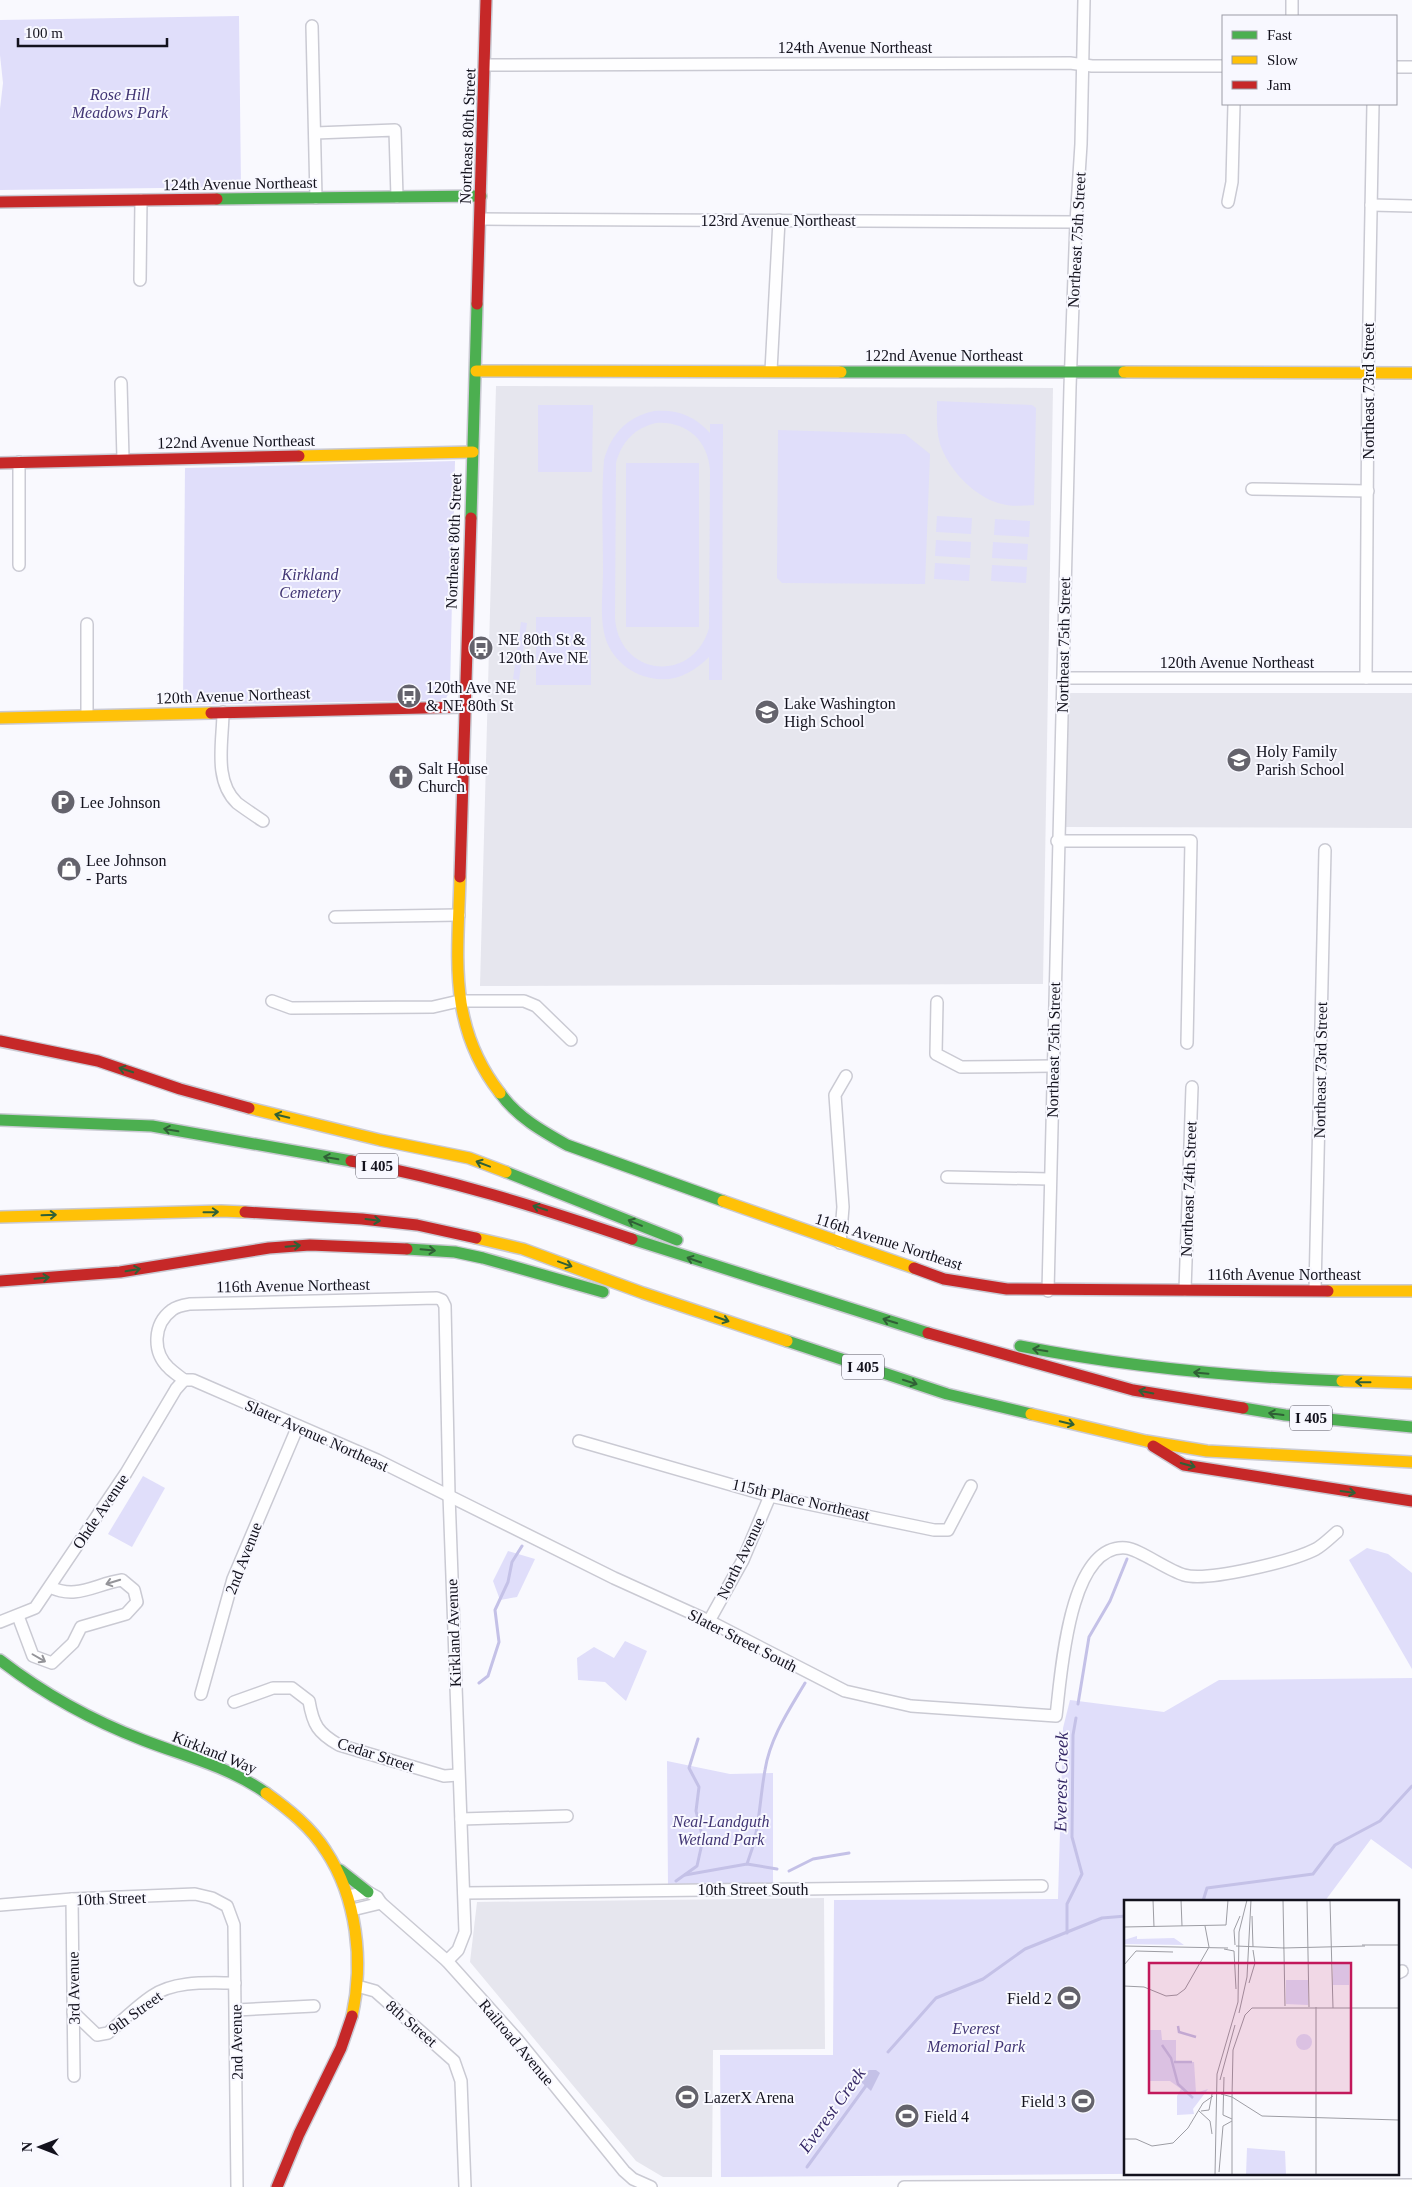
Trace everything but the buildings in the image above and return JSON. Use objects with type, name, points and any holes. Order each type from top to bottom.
[{"type":"main road","name":"Northeast 80th Street","points":[[486,0],[486,65],[466,634],[466,707],[457,984],[468,1037],[487,1077]]},
{"type":"main road","name":"124th Avenue Northeast","points":[[0,202],[481,196]]},
{"type":"main road","name":"122nd Avenue Northeast","points":[[476,371],[1412,373]]},
{"type":"main road","name":"122nd Avenue Northeast","points":[[0,462],[473,452]]},
{"type":"main road","name":"120th Avenue Northeast","points":[[0,718],[466,707]]},
{"type":"main road","points":[[0,1041],[98,1061],[180,1089],[249,1108],[380,1140],[468,1158],[597,1206],[723,1261],[740,1275]]},
{"type":"main road","name":"116th Avenue Northeast","points":[[487,1077],[516,1113],[554,1140],[840,1243],[944,1278],[970,1284],[1007,1290],[1048,1291],[1412,1290]]},
{"type":"main road","name":"I 405","points":[[0,1120],[152,1126],[416,1173],[537,1207],[740,1275],[953,1341],[1133,1390],[1285,1415],[1412,1427]]},
{"type":"main road","name":"I 405","points":[[0,1217],[221,1212],[362,1219],[417,1225],[523,1249],[643,1293],[947,1394],[1146,1441],[1228,1453],[1412,1462]]},
{"type":"main road","points":[[0,1281],[120,1272],[208,1256],[310,1245],[362,1246],[455,1252],[605,1292],[643,1293]]},
{"type":"main road","points":[[953,1341],[979,1337],[1030,1348],[1154,1369],[1293,1380],[1412,1383]]},
{"type":"main road","points":[[1146,1441],[1184,1465],[1412,1501]]},
{"type":"main road","points":[[1383,1461],[1405,1472]]},
{"type":"main road","name":"Kirkland Way","points":[[0,1660],[51,1697],[91,1720],[235,1774],[254,1784],[274,1798],[306,1827],[322,1845],[338,1869],[349,1896],[357,1955],[357,1986],[351,2022],[338,2057],[307,2115],[277,2187]]},
{"type":"main road","points":[[338,1869],[368,1892]]},
{"type":"street","name":"Northeast 75th Street","points":[[1048,1291],[1057,840],[1076,222],[1082,144],[1084,0]]},
{"type":"street","points":[[1292,0],[1292,15]]},
{"type":"street","points":[[312,26],[316,198]]},
{"type":"street","name":"124th Avenue Northeast","points":[[486,65],[1070,63],[1083,65],[1222,66]]},
{"type":"street","points":[[1397,67],[1412,67]]},
{"type":"street","points":[[1228,202],[1232,182],[1234,105]]},
{"type":"street","name":"Northeast 73rd Street","points":[[1366,678],[1368,373],[1373,105]]},
{"type":"street","points":[[315,132],[395,130],[396,197]]},
{"type":"street","points":[[140,200],[140,280]]},
{"type":"street","points":[[1371,205],[1412,206]]},
{"type":"street","name":"123rd Avenue Northeast","points":[[480,219],[1076,222]]},
{"type":"street","points":[[771,371],[779,220]]},
{"type":"street","points":[[121,383],[123,458]]},
{"type":"street","points":[[19,462],[19,564]]},
{"type":"street","points":[[1252,489],[1368,491]]},
{"type":"street","points":[[87,624],[87,715]]},
{"type":"street","name":"120th Avenue Northeast","points":[[1063,678],[1412,678]]},
{"type":"street","points":[[223,712],[221,770],[226,787],[236,802],[263,821]]},
{"type":"street","points":[[1057,840],[1191,840],[1187,1043]]},
{"type":"street","name":"Northeast 73rd Street","points":[[1315,1290],[1325,850]]},
{"type":"street","points":[[335,917],[459,915]]},
{"type":"street","points":[[272,1001],[291,1008],[433,1007],[459,1001],[524,1001],[536,1006],[571,1040]]},
{"type":"street","points":[[937,1002],[936,1054],[961,1067],[1053,1066]]},
{"type":"street","points":[[840,1243],[843,1206],[835,1095],[846,1076]]},
{"type":"street","name":"Northeast 74th Street","points":[[1185,1290],[1192,1087]]},
{"type":"street","points":[[947,1177],[1050,1179]]},
{"type":"street","name":"116th Avenue Northeast","points":[[184,1380],[168,1367],[160,1356],[156,1344],[157,1331],[163,1318],[173,1309],[190,1304],[437,1298],[442,1300]]},
{"type":"street","name":"Kirkland Avenue","points":[[442,1300],[446,1316],[449,1495],[465,1932],[458,1950],[447,1961]]},
{"type":"street","name":"Slater Avenue Northeast","points":[[184,1380],[193,1380],[377,1460],[449,1495]]},
{"type":"street","name":"Ohde Avenue","points":[[0,1622],[35,1608],[126,1473],[184,1380]]},
{"type":"street","name":"2nd Avenue","points":[[201,1694],[233,1579],[298,1426]]},
{"type":"street","name":"115th Place Northeast","points":[[579,1441],[770,1496],[934,1530],[948,1530],[971,1486]]},
{"type":"street","name":"Slater Street South","points":[[449,1495],[614,1578],[709,1620],[796,1667],[857,1695],[911,1706],[1056,1716],[1071,1612],[1085,1580],[1101,1554],[1115,1548],[1128,1548],[1168,1570],[1186,1576],[1202,1577],[1235,1572],[1317,1549],[1337,1532]]},
{"type":"street","name":"North Avenue","points":[[709,1620],[743,1560],[770,1496]]},
{"type":"street","points":[[18,1616],[33,1656],[52,1664],[73,1643],[81,1628],[126,1614],[137,1602],[134,1590],[122,1580],[75,1592],[62,1593],[50,1587]]},
{"type":"street","name":"Cedar Street","points":[[234,1702],[273,1688],[292,1688],[309,1700],[312,1719],[319,1730],[325,1737],[339,1745],[444,1776],[458,1775]]},
{"type":"street","points":[[461,1819],[567,1816]]},
{"type":"street","name":"10th Street South","points":[[464,1893],[1042,1886]]},
{"type":"street","points":[[349,1896],[368,1892]]},
{"type":"street","name":"Railroad Avenue","points":[[368,1892],[377,1897],[381,1904],[447,1961],[512,2033],[610,2157],[633,2180],[648,2187]]},
{"type":"street","name":"10th Street","points":[[0,1905],[72,1899],[195,1894],[220,1901]]},
{"type":"street","name":"3rd Avenue","points":[[72,1899],[74,2076]]},
{"type":"street","name":"2nd Avenue","points":[[220,1901],[227,1906],[234,1925],[237,2187]]},
{"type":"street","points":[[352,1910],[381,1904]]},
{"type":"street","name":"9th Street","points":[[74,2012],[97,2035],[102,2036],[152,1996],[162,1991],[188,1984],[235,1983]]},
{"type":"street","name":"8th Street","points":[[357,1986],[376,1991],[447,2053],[459,2072],[466,2187]]},
{"type":"street","points":[[236,2010],[314,2006]]},
{"type":"street","points":[[1341,2174],[1342,2185]]},
{"type":"street","points":[[904,2187],[1412,2185]]},
{"type":"shaded area","name":"Lake Washington High School","points":[[496,386],[1053,388],[1043,984],[480,986]]},
{"type":"shaded area","name":"Holy Family Parish School","points":[[1069,693],[1412,693],[1412,828],[1064,827]]},
{"type":"shaded area","points":[[824,1898],[825,2049],[713,2050],[712,2177],[663,2177],[636,2161],[470,1962],[477,1902]]},
{"type":"shaded area","points":[[869,2070],[876,2070],[880,2073],[871,2091],[859,2080]]},
{"type":"green space","name":"Rose Hill Meadows Park","points":[[239,16],[241,187],[0,190],[0,109],[3,83],[0,55],[0,20]]},
{"type":"green space","points":[[937,401],[1032,405],[1036,408],[1034,505],[1000,504],[977,493],[961,479],[949,462],[940,444],[937,428]]},
{"type":"green space","points":[[538,405],[593,405],[592,472],[538,472]]},
{"type":"green space","points":[[654,411],[670,411],[685,415],[698,422],[710,433],[710,424],[723,424],[722,680],[709,680],[709,657],[690,672],[675,678],[659,679],[643,676],[623,665],[613,653],[606,640],[602,606],[604,460],[611,442],[622,428],[628,422]],"holes":[[[667,423],[677,425],[694,434],[700,441],[708,459],[710,470],[709,628],[701,646],[688,658],[674,665],[658,666],[643,662],[630,653],[620,638],[615,619],[616,463],[622,448],[636,432],[648,425]]]},
{"type":"green space","points":[[778,430],[905,434],[930,454],[925,584],[782,583],[777,578]]},
{"type":"green space","name":"Kirkland Cemetery","points":[[455,461],[450,691],[445,700],[183,705],[185,468]]},
{"type":"green space","points":[[626,463],[699,463],[699,627],[626,627]]},
{"type":"green space","points":[[937,516],[972,518],[971,534],[936,532]]},
{"type":"green space","points":[[995,519],[1030,521],[1029,537],[994,535]]},
{"type":"green space","points":[[936,540],[971,542],[970,558],[935,556]]},
{"type":"green space","points":[[993,542],[1028,544],[1027,560],[992,558]]},
{"type":"green space","points":[[935,563],[970,565],[969,581],[934,579]]},
{"type":"green space","points":[[992,565],[1027,567],[1026,583],[991,581]]},
{"type":"green space","points":[[536,617],[591,617],[591,685],[536,685]]},
{"type":"green space","points":[[521,622],[527,623],[519,680],[513,679]]},
{"type":"green space","points":[[143,1476],[165,1488],[132,1547],[108,1534]]},
{"type":"green space","points":[[1367,1548],[1388,1554],[1412,1573],[1412,1669],[1349,1560]]},
{"type":"green space","points":[[508,1551],[535,1559],[517,1597],[500,1600],[493,1581]]},
{"type":"green space","points":[[625,1641],[647,1651],[626,1701],[605,1682],[578,1680],[577,1658],[594,1647],[614,1658]]},
{"type":"green space","name":"Everest Memorial Park","points":[[1412,1678],[1412,1869],[1371,1839],[1326,1900],[1124,1900],[1124,2174],[721,2177],[720,2055],[833,2055],[834,1900],[1058,1899],[1063,1728],[1070,1700],[1164,1712],[1219,1680]]},
{"type":"green space","name":"Neal-Landguth Wetland Park","points":[[667,1761],[730,1774],[773,1773],[773,1886],[668,1887]]},
{"type":"waterway","points":[[479,1683],[488,1676],[499,1642],[495,1610],[508,1582],[512,1562],[522,1546]]},
{"type":"waterway","name":"Everest Creek","points":[[1078,1704],[1089,1637],[1110,1601],[1127,1559]]},
{"type":"waterway","points":[[685,1875],[747,1864],[759,1817],[767,1758],[781,1725],[805,1683]]},
{"type":"waterway","name":"Everest Creek","points":[[1067,1933],[1067,1904],[1082,1874],[1072,1837],[1073,1735],[1076,1718]]},
{"type":"waterway","points":[[676,1881],[697,1866],[703,1839],[696,1811],[699,1787],[689,1768],[698,1739]]},
{"type":"waterway","name":"Everest Creek","points":[[1203,1900],[1207,1888],[1313,1874],[1335,1845],[1380,1821],[1412,1786]]},
{"type":"waterway","points":[[789,1871],[813,1859],[849,1853]]},
{"type":"waterway","points":[[747,1864],[777,1869]]},
{"type":"waterway","name":"Everest Creek","points":[[888,2052],[936,1998],[983,1979],[1025,1949],[1102,1918],[1124,1916]]},
{"type":"waterway","name":"Everest Creek","points":[[807,2167],[868,2083]]},
{"type":"traffic: fast","points":[[217,199],[481,196]]},
{"type":"traffic: fast","points":[[471,518],[477,304]]},
{"type":"traffic: fast","points":[[841,372],[1124,372]]},
{"type":"traffic: fast","points":[[500,1093],[522,1116],[539,1129],[567,1145],[723,1201]]},
{"type":"traffic: fast","points":[[0,1120],[152,1126],[351,1161]]},
{"type":"traffic: fast","points":[[506,1172],[677,1240]]},
{"type":"traffic: fast","points":[[632,1239],[928,1333]]},
{"type":"traffic: fast","points":[[407,1249],[455,1252],[483,1258],[603,1292]]},
{"type":"traffic: fast","points":[[787,1341],[947,1394],[1031,1414]]},
{"type":"traffic: fast","points":[[1020,1346],[1100,1360],[1181,1370],[1261,1377],[1342,1381]]},
{"type":"traffic: fast","points":[[1243,1408],[1285,1415],[1412,1427]]},
{"type":"traffic: fast","points":[[0,1660],[51,1695],[87,1715],[143,1740],[222,1769],[266,1793]]},
{"type":"traffic: fast","points":[[340,1870],[368,1892]]},
{"type":"traffic: slow","points":[[476,371],[841,372]]},
{"type":"traffic: slow","points":[[1124,372],[1412,373]]},
{"type":"traffic: slow","points":[[299,456],[473,452]]},
{"type":"traffic: slow","points":[[0,718],[211,713]]},
{"type":"traffic: slow","points":[[460,877],[459,990],[471,1042],[483,1068],[500,1093]]},
{"type":"traffic: slow","points":[[249,1108],[380,1140],[469,1158],[506,1172]]},
{"type":"traffic: slow","points":[[723,1201],[914,1268]]},
{"type":"traffic: slow","points":[[0,1217],[245,1212]]},
{"type":"traffic: slow","points":[[476,1238],[523,1249],[643,1293],[787,1341]]},
{"type":"traffic: slow","points":[[1328,1291],[1412,1291]]},
{"type":"traffic: slow","points":[[1342,1381],[1412,1383]]},
{"type":"traffic: slow","points":[[1031,1414],[1146,1441],[1207,1451],[1412,1462]]},
{"type":"traffic: slow","points":[[266,1793],[291,1812],[320,1842],[337,1869],[345,1889],[351,1909],[357,1952],[356,1995],[352,2016]]},
{"type":"traffic: jam","points":[[477,304],[486,0]]},
{"type":"traffic: jam","points":[[0,202],[217,199]]},
{"type":"traffic: jam","points":[[0,463],[299,456]]},
{"type":"traffic: jam","points":[[460,877],[471,518]]},
{"type":"traffic: jam","points":[[211,713],[466,707]]},
{"type":"traffic: jam","points":[[0,1041],[98,1061],[180,1089],[249,1108]]},
{"type":"traffic: jam","points":[[351,1161],[458,1185],[632,1239]]},
{"type":"traffic: jam","points":[[245,1212],[362,1219],[417,1225],[476,1238]]},
{"type":"traffic: jam","points":[[0,1281],[120,1272],[269,1248],[310,1245],[407,1249]]},
{"type":"traffic: jam","points":[[914,1268],[944,1279],[1007,1289],[1328,1291]]},
{"type":"traffic: jam","points":[[928,1333],[1133,1390],[1243,1408]]},
{"type":"traffic: jam","points":[[1153,1446],[1184,1465],[1412,1501]]},
{"type":"traffic: jam","points":[[277,2187],[299,2134],[341,2048],[352,2016]]},
{"type":"place","name":"NE 80th St & 120th Ave NE","points":[[481,648]]},
{"type":"place","name":"120th Ave NE & NE 80th St","points":[[409,696]]},
{"type":"place","name":"Lake Washington High School","points":[[767,712]]},
{"type":"place","name":"Holy Family Parish School","points":[[1239,760]]},
{"type":"place","name":"Salt House Church","points":[[401,777]]},
{"type":"place","name":"Lee Johnson","points":[[63,802]]},
{"type":"place","name":"Lee Johnson - Parts","points":[[69,869]]},
{"type":"place","name":"Field 2","points":[[1069,1998]]},
{"type":"place","name":"LazerX Arena","points":[[687,2097]]},
{"type":"place","name":"Field 3","points":[[1083,2101]]},
{"type":"place","name":"Field 4","points":[[907,2116]]}]
